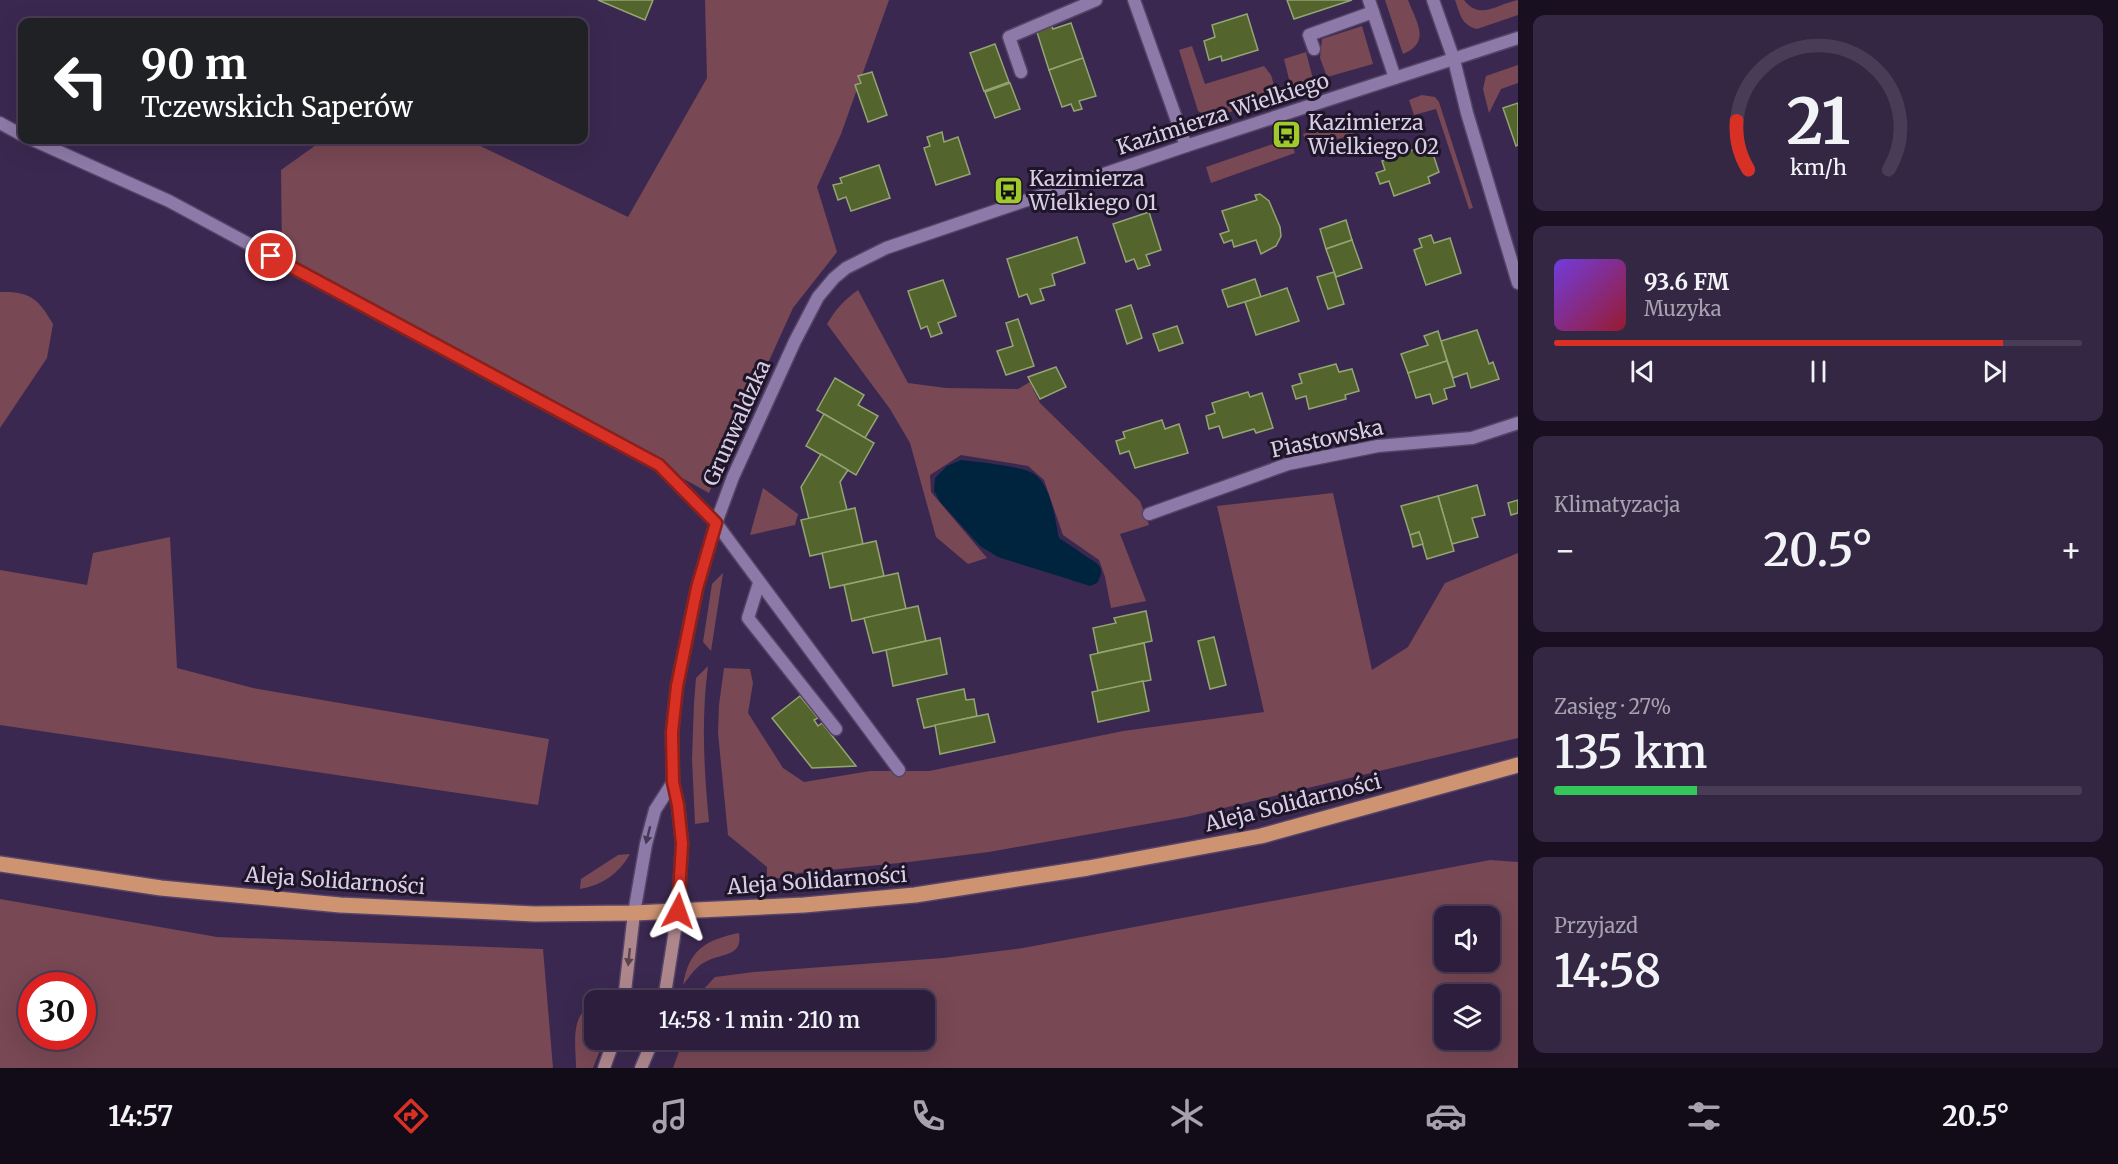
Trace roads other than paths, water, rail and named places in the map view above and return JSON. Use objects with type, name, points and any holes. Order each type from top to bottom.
[{"type":"main road","name":"Aleja Solidarności","points":[[0,864],[161,888],[340,905],[535,914],[634,913],[804,905],[915,895],[1088,868],[1261,836],[1518,765]]},
{"type":"street","points":[[1021,72],[1009,37],[1096,0]]},
{"type":"street","points":[[1134,0],[1186,146]]},
{"type":"street","points":[[1433,0],[1454,60],[1467,113],[1518,283]]},
{"type":"street","points":[[1314,49],[1309,35],[1371,6],[1395,78]]},
{"type":"street","name":"Kazimierza Wielkiego","points":[[818,297],[846,268],[886,248],[1186,146],[1518,38]]},
{"type":"street","points":[[0,123],[18,133]]},
{"type":"street","points":[[42,144],[169,201],[659,465],[716,523],[899,770]]},
{"type":"street","name":"Grunwaldzka","points":[[678,911],[682,844],[673,782],[672,732],[677,686],[697,588],[716,523],[733,477],[795,341],[818,297]]},
{"type":"street","name":"Piastowska","points":[[1149,514],[1288,464],[1378,446],[1472,438],[1518,423]]},
{"type":"street","points":[[759,583],[748,618],[836,729]]},
{"type":"street","points":[[625,990],[634,913],[646,844],[655,810],[673,782]]},
{"type":"street","points":[[666,990],[678,911]]},
{"type":"street","points":[[604,1068],[610,1050]]},
{"type":"street","points":[[641,1068],[649,1050]]},
{"type":"water","points":[[961,460],[1020,469],[1040,479],[1051,503],[1059,538],[1098,564],[1101,574],[1097,583],[1090,586],[998,557],[980,546],[941,503],[934,491],[935,478],[947,466]]},
{"type":"place","name":"Kazimierza Wielkiego 02","points":[[1287,135]]},
{"type":"place","name":"Kazimierza Wielkiego 01","points":[[1008,191]]}]
